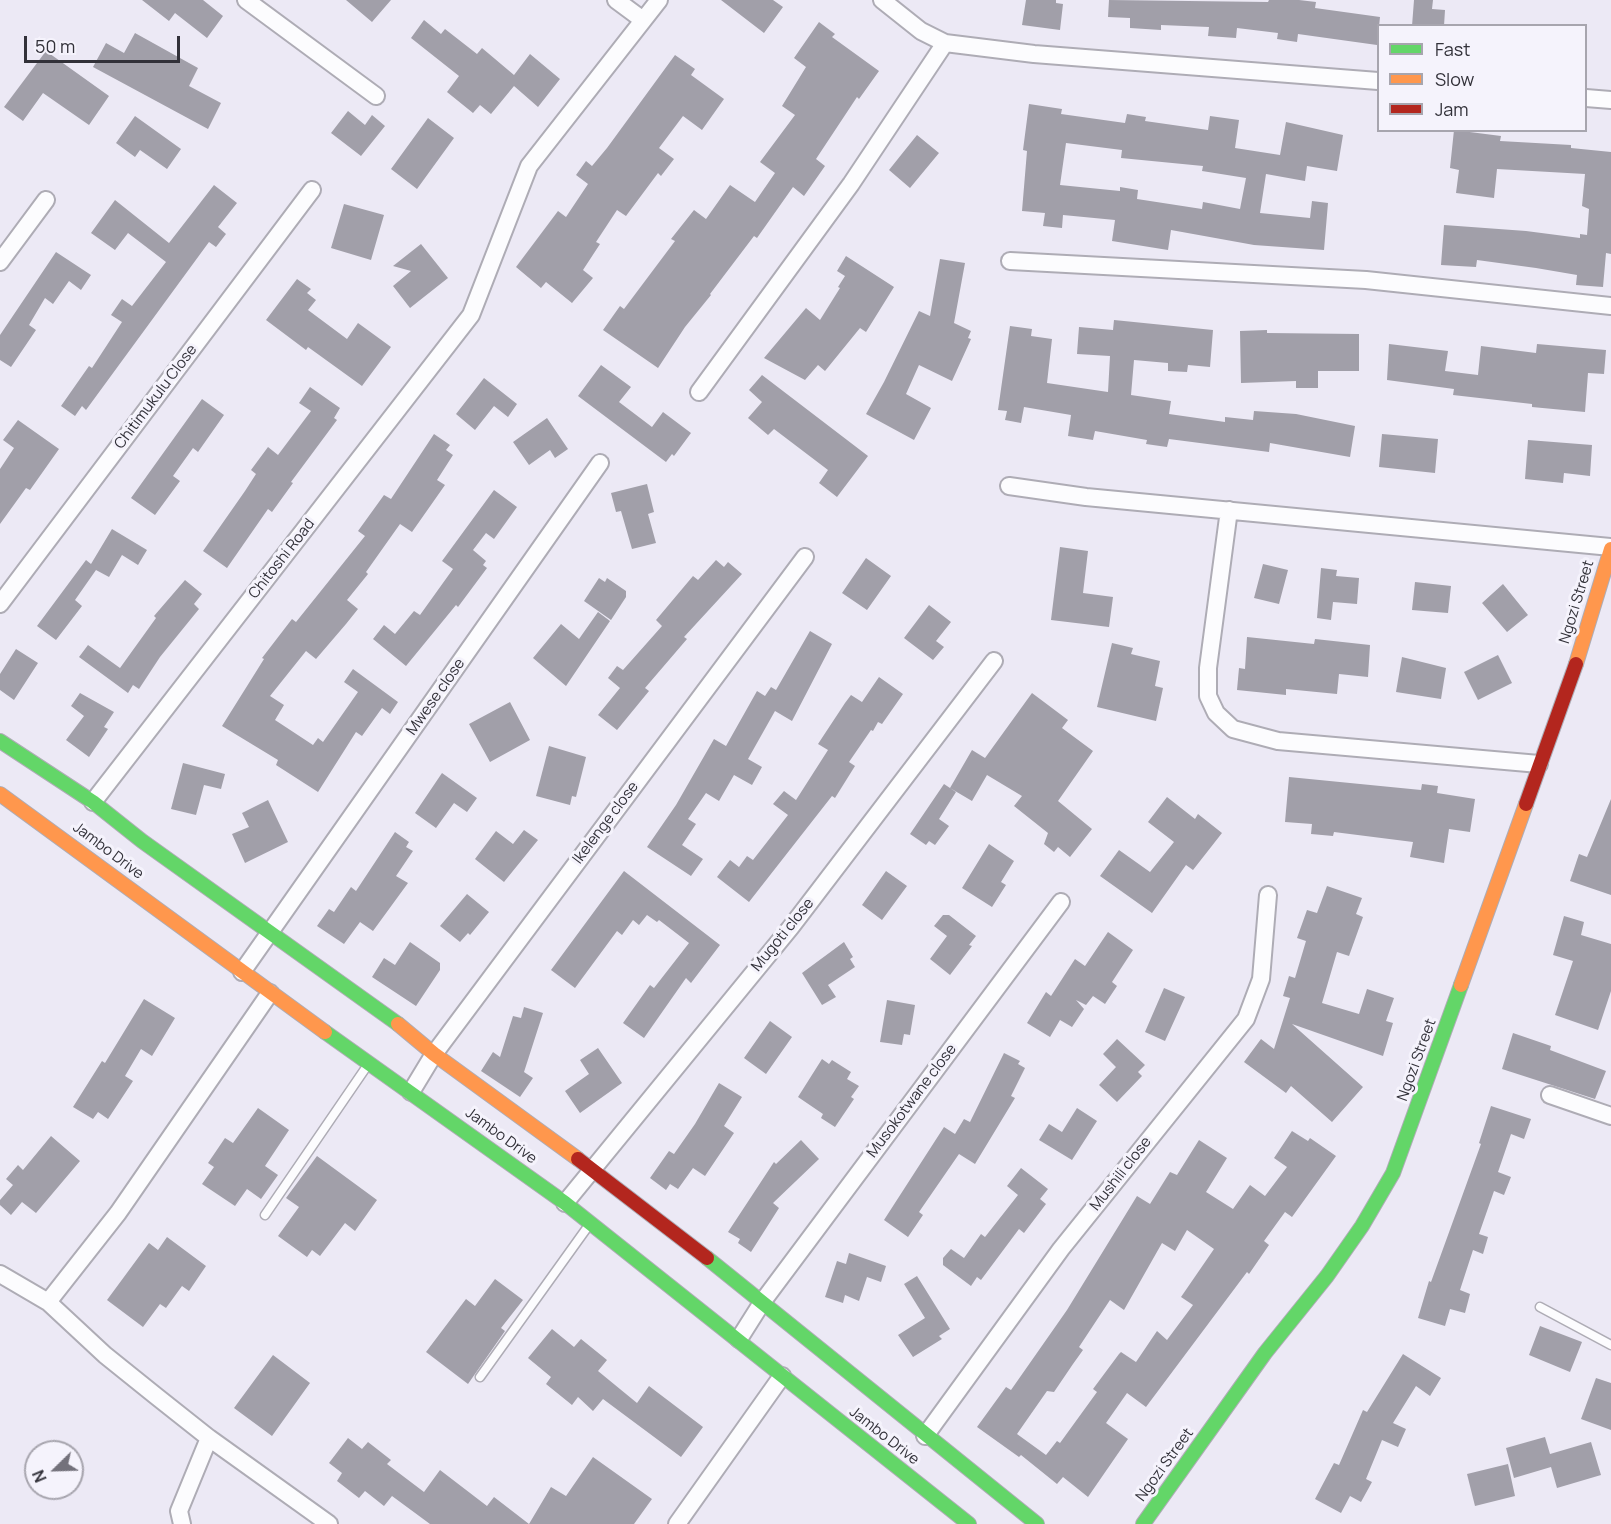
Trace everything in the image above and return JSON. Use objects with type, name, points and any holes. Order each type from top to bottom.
[{"type":"street","points":[[246,0],[376,96]]},
{"type":"street","points":[[616,0],[643,20]]},
{"type":"street","name":"Chitoshi Road","points":[[93,802],[471,315],[529,166],[659,0]]},
{"type":"street","points":[[882,0],[921,31],[945,43],[1034,54],[1377,81]]},
{"type":"street","points":[[699,392],[851,184],[945,43]]},
{"type":"street","points":[[1587,98],[1611,100]]},
{"type":"street","name":"Chitimukulu Close","points":[[0,604],[312,190]]},
{"type":"street","points":[[0,262],[46,200]]},
{"type":"street","points":[[1010,261],[1366,280],[1611,306]]},
{"type":"street","name":"Mwese close","points":[[242,972],[600,463]]},
{"type":"street","points":[[1009,486],[1086,497],[1611,548]]},
{"type":"street","points":[[1229,510],[1208,668],[1208,696],[1216,713],[1233,729],[1278,741],[1539,764]]},
{"type":"street","name":"Ngozi Street","points":[[1143,1524],[1265,1353],[1327,1276],[1362,1226],[1393,1173],[1572,676],[1611,548]]},
{"type":"street","name":"Ikelenge close","points":[[411,1092],[434,1054],[805,557]]},
{"type":"street","name":"Mugoti close","points":[[565,1203],[791,927],[994,662]]},
{"type":"street","points":[[0,741],[93,802],[142,840],[392,1019],[434,1054],[591,1169],[763,1301],[1026,1521]]},
{"type":"street","name":"Jambo Drive","points":[[0,794],[270,993],[565,1203],[969,1524]]},
{"type":"street","name":"Mushili close","points":[[925,1436],[1061,1249],[1246,1019],[1261,979],[1268,895]]},
{"type":"street","name":"Musokotwane close","points":[[739,1339],[763,1301],[1061,902]]},
{"type":"street","points":[[48,1302],[118,1213],[270,993]]},
{"type":"street","points":[[1550,1095],[1611,1116]]},
{"type":"street","points":[[0,1274],[48,1302],[105,1355],[209,1438],[329,1524]]},
{"type":"street","points":[[677,1524],[782,1376]]},
{"type":"street","points":[[182,1524],[179,1511],[209,1438]]},
{"type":"lane","points":[[265,1215],[369,1063]]},
{"type":"lane","points":[[480,1377],[591,1223]]},
{"type":"lane","points":[[1540,1307],[1611,1345]]},
{"type":"building","points":[[142,0],[203,0],[223,16],[207,38],[175,13],[169,21]]},
{"type":"building","points":[[346,0],[391,0],[372,22]]},
{"type":"building","points":[[721,0],[773,0],[783,7],[764,33]]},
{"type":"building","points":[[1026,0],[1056,0],[1056,3],[1063,4],[1060,30],[1022,25]]},
{"type":"building","points":[[1109,0],[1268,2],[1269,0],[1299,0],[1316,2],[1315,8],[1380,17],[1379,24],[1377,24],[1377,45],[1298,34],[1297,42],[1277,39],[1278,33],[1237,28],[1236,38],[1208,36],[1209,27],[1161,25],[1161,30],[1130,28],[1130,18],[1108,17]]},
{"type":"building","points":[[1414,0],[1433,0],[1432,9],[1445,10],[1444,24],[1412,24]]},
{"type":"building","points":[[424,20],[441,34],[445,29],[477,54],[482,48],[514,75],[530,54],[560,79],[538,107],[514,86],[491,114],[480,105],[473,113],[447,92],[459,76],[411,38]]},
{"type":"building","points":[[819,22],[835,34],[832,37],[879,71],[859,99],[857,97],[816,159],[825,166],[804,196],[793,187],[757,238],[754,236],[685,327],[658,368],[603,330],[620,306],[624,309],[675,241],[671,239],[694,210],[706,219],[730,185],[755,202],[775,173],[760,162],[795,115],[782,106],[806,67],[794,58]]},
{"type":"building","points":[[135,33],[198,68],[189,86],[221,103],[208,129],[93,67],[106,43],[124,53]]},
{"type":"building","points":[[46,51],[109,96],[89,125],[43,93],[23,121],[4,107]]},
{"type":"building","points":[[675,55],[695,69],[691,75],[724,99],[702,130],[683,116],[659,148],[674,159],[661,176],[658,173],[626,216],[617,210],[596,242],[600,244],[583,270],[593,278],[572,303],[546,282],[541,288],[516,267],[558,211],[566,217],[588,184],[576,175],[586,161],[592,166],[607,148]]},
{"type":"building","points":[[1029,104],[1062,109],[1061,114],[1125,123],[1127,114],[1146,117],[1145,121],[1208,130],[1210,116],[1239,120],[1235,148],[1280,155],[1286,122],[1343,135],[1337,171],[1307,166],[1305,181],[1266,174],[1260,213],[1310,218],[1312,201],[1328,203],[1324,250],[1254,245],[1171,230],[1168,250],[1112,241],[1115,220],[1063,215],[1062,228],[1043,226],[1045,213],[1022,211],[1027,151],[1023,150]],"holes":[[[1066,143],[1122,150],[1121,158],[1203,166],[1202,171],[1246,178],[1240,209],[1203,202],[1202,209],[1137,199],[1138,190],[1120,187],[1120,191],[1060,185]]]},
{"type":"building","points":[[348,111],[365,125],[372,115],[385,126],[361,156],[331,133]]},
{"type":"building","points":[[135,116],[181,149],[167,169],[140,150],[135,157],[116,143]]},
{"type":"building","points":[[428,118],[454,138],[417,189],[391,169]]},
{"type":"building","points":[[1454,132],[1501,136],[1500,141],[1571,145],[1571,148],[1611,152],[1611,254],[1606,253],[1603,287],[1576,285],[1577,275],[1536,268],[1477,260],[1476,267],[1441,265],[1444,225],[1526,231],[1580,238],[1580,234],[1587,235],[1589,209],[1582,206],[1585,174],[1497,169],[1494,198],[1456,193],[1459,170],[1450,168]]},
{"type":"building","points":[[917,135],[939,153],[910,188],[889,170]]},
{"type":"building","points":[[214,185],[237,203],[218,227],[226,234],[216,247],[209,242],[86,410],[82,406],[75,416],[61,406],[89,366],[92,368],[122,322],[111,315],[122,299],[132,306],[166,262],[128,233],[115,250],[91,233],[115,200],[169,243]]},
{"type":"building","points":[[344,204],[384,215],[371,260],[331,248]]},
{"type":"building","points":[[421,244],[448,278],[410,308],[393,286],[411,271],[393,266]]},
{"type":"building","points":[[56,252],[91,275],[81,290],[69,281],[53,304],[45,298],[29,325],[36,330],[11,367],[0,360],[0,335]]},
{"type":"building","points":[[846,256],[894,287],[866,332],[860,328],[825,371],[818,365],[805,380],[764,358],[806,308],[820,320],[845,276],[837,271]]},
{"type":"building","points":[[940,259],[965,263],[954,323],[971,331],[968,338],[971,339],[952,381],[919,365],[906,394],[931,408],[914,440],[866,414],[919,311],[930,316]]},
{"type":"building","points":[[297,279],[311,289],[307,293],[316,300],[308,310],[347,339],[358,323],[391,347],[362,386],[308,347],[306,350],[266,320]]},
{"type":"building","points":[[1114,320],[1213,330],[1210,367],[1188,365],[1187,372],[1168,371],[1168,363],[1134,360],[1131,395],[1171,401],[1169,414],[1225,422],[1225,417],[1253,420],[1254,411],[1296,414],[1355,426],[1350,457],[1270,443],[1269,452],[1169,439],[1167,447],[1146,444],[1147,440],[1095,431],[1093,440],[1068,436],[1071,415],[1024,407],[1021,423],[1005,420],[1007,411],[998,410],[1010,326],[1032,329],[1031,336],[1052,339],[1047,383],[1108,392],[1110,356],[1077,354],[1079,327],[1113,330]]},
{"type":"building","points":[[1267,330],[1267,333],[1359,334],[1359,371],[1318,371],[1318,388],[1296,388],[1296,381],[1241,383],[1240,331]]},
{"type":"building","points":[[1389,344],[1448,351],[1445,371],[1478,375],[1481,346],[1536,353],[1537,344],[1606,350],[1604,374],[1588,373],[1585,412],[1532,407],[1532,404],[1453,395],[1454,389],[1387,380]]},
{"type":"building","points":[[601,365],[631,387],[619,402],[652,427],[663,412],[691,433],[674,456],[672,454],[666,462],[578,396]]},
{"type":"building","points":[[762,375],[868,456],[837,497],[819,483],[828,470],[774,429],[768,435],[748,418],[762,402],[749,390]]},
{"type":"building","points":[[484,378],[517,404],[508,417],[494,406],[475,430],[456,414]]},
{"type":"building","points":[[310,387],[340,408],[334,418],[337,420],[272,512],[268,509],[227,568],[203,551],[256,474],[251,470],[268,447],[278,455],[311,411],[299,403]]},
{"type":"building","points":[[202,399],[224,415],[198,452],[193,448],[173,476],[180,481],[155,515],[131,498]]},
{"type":"building","points":[[547,418],[568,449],[555,458],[550,450],[529,465],[513,442]]},
{"type":"building","points":[[18,420],[59,449],[30,490],[26,488],[0,524],[0,469],[14,448],[3,440]]},
{"type":"building","points":[[434,434],[450,445],[446,450],[453,455],[437,480],[445,485],[412,532],[400,524],[366,572],[368,574],[347,600],[358,609],[346,624],[316,659],[306,651],[270,696],[284,705],[275,720],[313,745],[318,738],[323,742],[358,692],[344,682],[353,669],[398,702],[390,714],[382,708],[362,736],[356,732],[318,792],[276,765],[278,760],[222,726],[264,659],[262,658],[292,619],[296,622],[365,536],[358,531],[384,495],[391,499]]},
{"type":"building","points":[[1382,434],[1438,439],[1435,473],[1379,467]]},
{"type":"building","points":[[1528,440],[1592,445],[1590,476],[1564,473],[1563,483],[1525,479]]},
{"type":"building","points":[[647,484],[654,512],[648,514],[656,543],[632,549],[621,511],[616,512],[611,493]]},
{"type":"building","points":[[494,490],[517,507],[494,539],[486,533],[473,550],[486,561],[483,565],[487,568],[458,607],[456,605],[406,666],[373,639],[384,625],[395,634],[414,611],[420,615],[453,569],[442,561]]},
{"type":"building","points":[[112,529],[147,550],[138,565],[122,555],[109,577],[96,570],[75,600],[82,606],[56,640],[37,626],[86,560],[91,564]]},
{"type":"building","points":[[1060,547],[1088,551],[1083,593],[1113,597],[1109,627],[1051,620]]},
{"type":"building","points":[[866,558],[891,576],[867,610],[842,593]]},
{"type":"building","points":[[716,560],[724,567],[728,562],[742,574],[684,637],[687,639],[645,688],[649,691],[617,730],[598,715],[620,688],[608,678],[617,666],[623,670],[662,626],[656,620],[693,576],[698,580]]},
{"type":"building","points":[[1263,564],[1288,570],[1279,604],[1254,598]]},
{"type":"building","points":[[1321,568],[1337,570],[1336,576],[1359,578],[1357,604],[1333,602],[1331,620],[1317,618]]},
{"type":"building","points":[[599,578],[605,582],[607,578],[626,591],[626,597],[611,620],[584,601]]},
{"type":"building","points":[[185,580],[202,594],[194,604],[199,609],[160,657],[139,689],[133,685],[128,693],[79,657],[88,645],[120,668],[156,618],[154,616]]},
{"type":"building","points":[[1415,582],[1451,586],[1448,613],[1412,610]]},
{"type":"building","points":[[1503,584],[1528,615],[1507,632],[1482,603]]},
{"type":"building","points":[[929,605],[951,622],[936,641],[944,647],[933,660],[904,638]]},
{"type":"building","points":[[598,612],[610,621],[566,686],[533,658],[561,624],[579,639]]},
{"type":"building","points":[[810,631],[832,644],[792,721],[775,711],[748,759],[762,767],[752,785],[734,775],[719,801],[706,793],[688,819],[696,824],[682,845],[703,859],[691,876],[647,847],[676,805],[714,739],[726,746],[757,691],[765,696],[771,687],[776,690]]},
{"type":"building","points":[[1247,637],[1314,644],[1315,639],[1370,645],[1368,677],[1339,674],[1337,694],[1286,689],[1286,695],[1237,690],[1239,668],[1245,669]]},
{"type":"building","points":[[1112,643],[1133,648],[1131,654],[1160,661],[1155,686],[1163,688],[1156,721],[1097,707]]},
{"type":"building","points":[[16,649],[38,663],[14,700],[0,690],[0,674]]},
{"type":"building","points":[[1498,655],[1512,683],[1478,700],[1464,672]]},
{"type":"building","points":[[1402,657],[1446,668],[1441,699],[1396,692]]},
{"type":"building","points":[[879,677],[903,694],[882,724],[878,722],[873,731],[871,730],[849,762],[855,766],[835,798],[832,796],[749,902],[717,877],[730,860],[739,867],[747,856],[753,860],[788,815],[773,804],[784,791],[796,800],[828,750],[818,744],[845,703],[851,695],[862,702]]},
{"type":"building","points":[[80,693],[114,712],[104,727],[108,729],[89,757],[66,740],[84,716],[71,706]]},
{"type":"building","points":[[1032,693],[1068,720],[1062,728],[1093,751],[1058,801],[1092,829],[1070,857],[1058,847],[1054,852],[1044,844],[1048,833],[1014,806],[1022,796],[987,775],[972,801],[950,788],[972,750],[985,758]]},
{"type":"building","points":[[510,702],[530,740],[490,762],[469,724]]},
{"type":"building","points":[[549,746],[586,757],[576,797],[572,796],[570,805],[536,796]]},
{"type":"building","points":[[183,763],[225,774],[221,789],[204,785],[196,815],[171,809]]},
{"type":"building","points":[[442,773],[477,798],[467,812],[454,803],[436,828],[415,813]]},
{"type":"building","points":[[1289,777],[1421,790],[1422,784],[1438,786],[1437,793],[1475,799],[1470,832],[1449,829],[1444,863],[1410,857],[1413,842],[1334,832],[1333,836],[1311,834],[1312,824],[1285,822]]},
{"type":"building","points":[[944,784],[956,792],[939,819],[949,826],[935,845],[929,841],[926,845],[910,834]]},
{"type":"building","points":[[1167,797],[1195,819],[1198,814],[1222,833],[1193,870],[1186,865],[1152,913],[1100,876],[1119,850],[1150,872],[1174,842],[1148,822]]},
{"type":"building","points":[[1611,799],[1611,895],[1570,881],[1579,854],[1587,857]]},
{"type":"building","points":[[268,800],[288,842],[245,863],[232,834],[249,827],[242,813]]},
{"type":"building","points":[[524,830],[538,840],[504,882],[475,859],[496,831],[513,844]]},
{"type":"building","points":[[395,832],[409,842],[406,847],[413,851],[396,876],[408,883],[373,931],[360,922],[344,944],[317,926],[329,909],[334,912],[351,887],[356,891]]},
{"type":"building","points":[[989,844],[1014,861],[1001,882],[1006,885],[992,907],[962,888]]},
{"type":"building","points":[[624,871],[720,945],[691,983],[686,978],[644,1038],[623,1023],[650,985],[654,988],[689,943],[659,920],[657,922],[647,915],[639,925],[633,920],[622,935],[617,931],[575,988],[551,970]]},
{"type":"building","points":[[886,871],[907,886],[882,920],[862,905]]},
{"type":"building","points":[[1327,886],[1362,898],[1356,914],[1363,917],[1349,956],[1337,952],[1322,1003],[1359,1014],[1367,989],[1394,998],[1386,1021],[1393,1023],[1383,1056],[1292,1024],[1363,1087],[1332,1122],[1291,1086],[1286,1093],[1244,1062],[1261,1039],[1274,1049],[1290,998],[1283,996],[1289,976],[1295,978],[1306,941],[1297,938],[1307,910],[1317,913]]},
{"type":"building","points":[[467,894],[489,912],[470,935],[468,933],[460,942],[440,926]]},
{"type":"building","points":[[943,915],[949,915],[976,936],[969,945],[972,946],[950,975],[930,959],[947,936],[934,926]]},
{"type":"building","points":[[1564,916],[1584,922],[1581,935],[1611,944],[1611,991],[1598,1030],[1555,1015],[1573,961],[1553,955]]},
{"type":"building","points":[[1108,932],[1133,950],[1112,982],[1117,986],[1105,1004],[1093,996],[1086,1005],[1076,1000],[1084,1009],[1072,1027],[1060,1020],[1050,1037],[1027,1023],[1046,992],[1051,996],[1075,959],[1085,966]]},
{"type":"building","points":[[410,942],[440,963],[440,970],[416,1006],[372,977],[384,958],[395,965]]},
{"type":"building","points":[[844,942],[853,957],[850,959],[855,967],[828,985],[836,997],[822,1005],[802,973]]},
{"type":"building","points":[[1164,988],[1185,997],[1165,1041],[1145,1032]]},
{"type":"building","points":[[144,999],[175,1018],[152,1056],[141,1049],[125,1076],[133,1081],[108,1119],[98,1112],[93,1119],[73,1107],[102,1061],[105,1063]]},
{"type":"building","points":[[887,1000],[915,1005],[910,1035],[904,1034],[902,1045],[880,1042]]},
{"type":"building","points":[[524,1007],[543,1013],[524,1072],[533,1078],[520,1097],[481,1071],[493,1052],[500,1057],[513,1016],[521,1018]]},
{"type":"building","points":[[770,1021],[792,1037],[766,1074],[744,1058]]},
{"type":"building","points":[[1513,1033],[1551,1046],[1550,1050],[1606,1071],[1595,1099],[1502,1069]]},
{"type":"building","points":[[1117,1039],[1145,1065],[1138,1072],[1142,1076],[1117,1102],[1099,1085],[1116,1067],[1103,1054]]},
{"type":"building","points":[[598,1048],[622,1083],[580,1113],[565,1091],[589,1074],[580,1060]]},
{"type":"building","points":[[1004,1053],[1020,1061],[1018,1064],[1025,1068],[1011,1096],[1015,1098],[975,1164],[959,1154],[919,1212],[923,1215],[908,1237],[884,1220],[944,1127],[955,1134],[964,1119],[970,1122]]},
{"type":"building","points":[[822,1059],[829,1064],[832,1060],[851,1072],[847,1079],[859,1086],[851,1097],[854,1099],[835,1127],[821,1118],[823,1114],[798,1097]]},
{"type":"building","points":[[719,1083],[742,1097],[724,1126],[734,1133],[705,1176],[693,1168],[678,1189],[670,1184],[666,1190],[650,1178],[669,1151],[674,1154]]},
{"type":"building","points":[[1491,1106],[1531,1119],[1524,1139],[1511,1134],[1498,1172],[1511,1177],[1504,1195],[1494,1191],[1479,1234],[1488,1237],[1483,1254],[1473,1250],[1460,1290],[1470,1294],[1465,1313],[1450,1309],[1445,1326],[1418,1318],[1429,1281],[1431,1282],[1481,1144],[1479,1143]]},
{"type":"building","points":[[258,1108],[289,1130],[265,1166],[278,1175],[261,1199],[247,1189],[235,1206],[202,1184],[214,1167],[208,1163],[225,1138],[233,1143]]},
{"type":"building","points":[[1077,1108],[1097,1121],[1072,1160],[1039,1140],[1049,1124],[1062,1132]]},
{"type":"building","points":[[1292,1131],[1308,1141],[1310,1138],[1336,1156],[1292,1217],[1285,1212],[1264,1241],[1269,1245],[1249,1274],[1247,1272],[1146,1407],[1127,1393],[1106,1423],[1128,1439],[1088,1497],[1063,1477],[1057,1484],[1021,1455],[1019,1457],[977,1427],[1006,1387],[1011,1390],[1067,1310],[1137,1196],[1150,1204],[1170,1172],[1177,1175],[1199,1140],[1227,1158],[1206,1192],[1233,1209],[1250,1185],[1265,1196],[1287,1167],[1274,1158]],"holes":[[[1187,1230],[1214,1249],[1181,1297],[1193,1305],[1167,1340],[1157,1331],[1136,1362],[1121,1352],[1093,1389],[1097,1392],[1060,1443],[1057,1441],[1046,1455],[1017,1434],[1047,1391],[1054,1392],[1083,1350],[1079,1347],[1110,1300],[1124,1310],[1162,1243],[1175,1251]]]},
{"type":"building","points":[[51,1136],[80,1161],[36,1213],[22,1202],[11,1215],[0,1205],[0,1200],[13,1185],[6,1179],[18,1165],[23,1170]]},
{"type":"building","points":[[801,1140],[819,1159],[773,1203],[779,1208],[751,1252],[738,1243],[740,1239],[728,1232],[774,1162],[776,1164]]},
{"type":"building","points":[[317,1156],[377,1200],[355,1231],[345,1223],[320,1256],[312,1250],[307,1257],[278,1236],[299,1207],[286,1198]]},
{"type":"building","points":[[1021,1168],[1048,1189],[1040,1199],[1046,1204],[1024,1233],[1019,1229],[981,1280],[977,1277],[971,1286],[943,1265],[943,1258],[951,1249],[964,1258],[981,1234],[985,1237],[1018,1195],[1007,1186]]},
{"type":"building","points":[[167,1237],[206,1266],[189,1291],[182,1286],[166,1308],[160,1304],[143,1327],[107,1300],[149,1243],[158,1250]]},
{"type":"building","points":[[849,1253],[886,1266],[881,1282],[867,1277],[859,1301],[845,1295],[843,1303],[825,1297],[837,1261],[846,1264]]},
{"type":"building","points":[[917,1276],[950,1329],[939,1336],[942,1339],[913,1357],[898,1335],[925,1318],[904,1284]]},
{"type":"building","points":[[495,1279],[523,1300],[501,1328],[505,1331],[468,1384],[426,1352],[466,1299],[475,1306]]},
{"type":"building","points":[[1540,1326],[1582,1342],[1570,1372],[1529,1355]]},
{"type":"building","points":[[552,1329],[574,1347],[581,1339],[607,1360],[598,1371],[637,1403],[649,1386],[703,1427],[681,1457],[603,1399],[593,1411],[578,1397],[572,1405],[546,1384],[551,1377],[528,1358]]},
{"type":"building","points":[[1403,1354],[1441,1378],[1430,1396],[1416,1386],[1393,1423],[1406,1429],[1398,1447],[1382,1440],[1366,1479],[1372,1482],[1361,1502],[1350,1496],[1341,1513],[1315,1499],[1334,1463],[1339,1465],[1363,1410],[1367,1412]]},
{"type":"building","points":[[273,1355],[310,1383],[272,1436],[234,1408]]},
{"type":"building","points":[[1596,1378],[1611,1383],[1611,1430],[1581,1419]]},
{"type":"building","points":[[1545,1437],[1550,1454],[1591,1442],[1601,1475],[1557,1488],[1551,1467],[1514,1478],[1506,1448]]},
{"type":"building","points":[[348,1438],[362,1449],[368,1442],[391,1460],[387,1464],[424,1492],[440,1470],[487,1506],[494,1497],[529,1524],[430,1524],[392,1496],[384,1506],[365,1491],[359,1498],[337,1481],[342,1473],[329,1463]]},
{"type":"building","points":[[593,1457],[652,1499],[634,1524],[529,1524],[551,1487],[566,1496]]},
{"type":"building","points":[[1508,1464],[1515,1496],[1475,1506],[1467,1474]]},
{"type":"traffic: fast","points":[[0,741],[93,802],[142,841],[398,1024]]},
{"type":"traffic: fast","points":[[1143,1524],[1265,1353],[1327,1276],[1362,1226],[1393,1173],[1461,985]]},
{"type":"traffic: fast","points":[[325,1032],[565,1203],[969,1524]]},
{"type":"traffic: fast","points":[[707,1258],[1037,1524]]},
{"type":"traffic: slow","points":[[1576,664],[1611,549]]},
{"type":"traffic: slow","points":[[0,794],[325,1032]]},
{"type":"traffic: slow","points":[[1461,985],[1526,804]]},
{"type":"traffic: slow","points":[[398,1024],[434,1054],[578,1159]]},
{"type":"traffic: jam","points":[[1526,804],[1576,664]]},
{"type":"traffic: jam","points":[[578,1159],[707,1258]]}]
